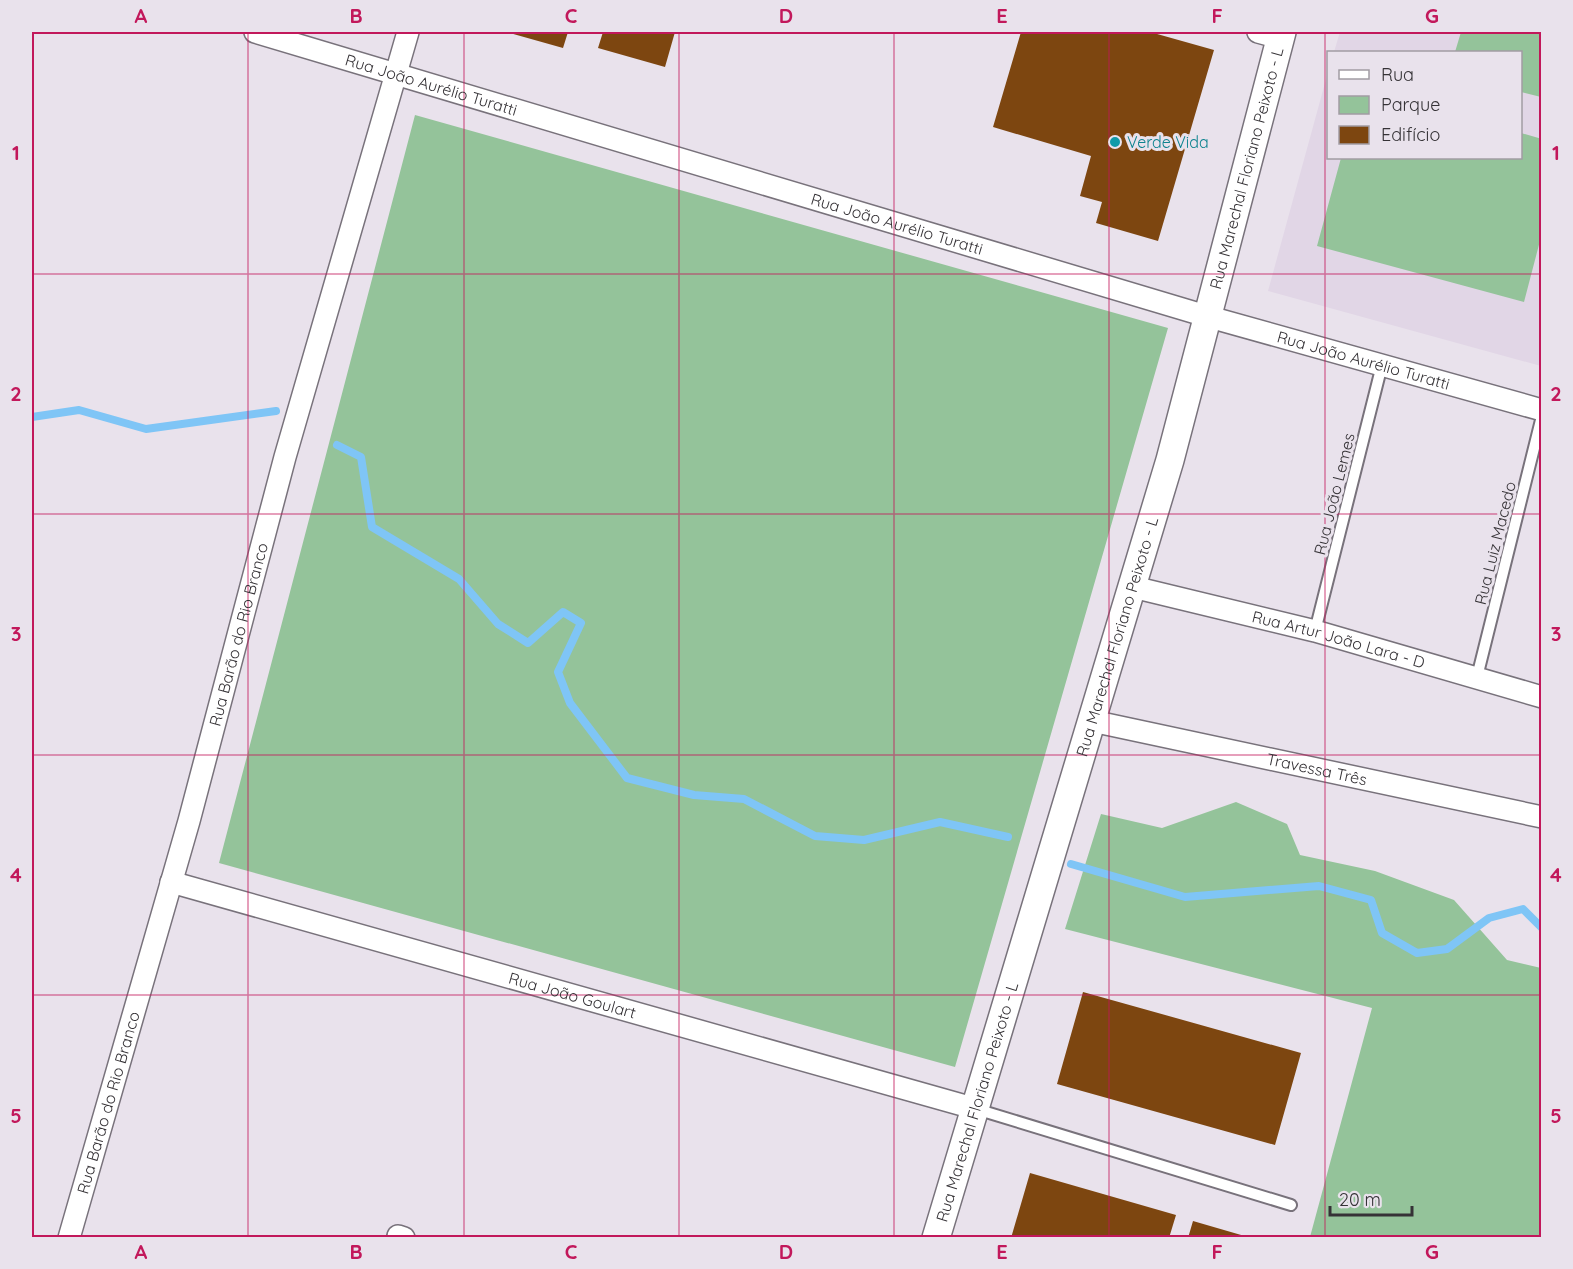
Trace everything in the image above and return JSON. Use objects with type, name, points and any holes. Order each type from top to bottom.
[{"type":"street","name":"Rua João Aurélio Turatti","points":[[255,32],[1206,316],[1542,410]]},
{"type":"street","name":"Rua Barão do Rio Branco","points":[[69,1238],[171,882],[285,457],[408,32]]},
{"type":"street","name":"Rua Marechal Floriano Peixoto - L","points":[[936,1238],[973,1108],[1170,460],[1273,34]]},
{"type":"street","name":"Rua Artur João Lara - D","points":[[1133,587],[1315,631],[1542,697]]},
{"type":"street","name":"Travessa Três","points":[[1092,721],[1542,818]]},
{"type":"street","name":"Rua João Goulart","points":[[171,882],[973,1108]]},
{"type":"lane","name":"Rua João Lemes","points":[[1315,631],[1382,365]]},
{"type":"lane","name":"Rua Luiz Macedo","points":[[1477,677],[1542,417]]},
{"type":"lane","points":[[973,1108],[1291,1205]]},
{"type":"shaded area","points":[[1340,32],[1541,32],[1541,366],[1268,291],[1327,76],[1327,159],[1522,159],[1522,51],[1334,51]]},
{"type":"green space","points":[[1461,32],[1541,32],[1541,97],[1522,92],[1522,51],[1455,51]]},
{"type":"green space","points":[[415,115],[1168,328],[955,1067],[219,863]]},
{"type":"green space","points":[[1522,133],[1542,139],[1541,237],[1524,302],[1317,246],[1341,159],[1522,159]]},
{"type":"green space","points":[[1236,802],[1287,824],[1300,855],[1375,871],[1454,900],[1507,960],[1541,968],[1541,1237],[1310,1237],[1372,1008],[1065,929],[1101,814],[1162,828]]},
{"type":"building","points":[[506,32],[568,32],[563,48]]},
{"type":"building","points":[[603,32],[675,32],[665,67],[598,48]]},
{"type":"building","name":"Verde Vida","points":[[1021,32],[1150,32],[1214,50],[1158,241],[1096,223],[1102,202],[1080,196],[1091,156],[993,127]]},
{"type":"building","points":[[1083,992],[1301,1053],[1275,1145],[1057,1084]]},
{"type":"building","points":[[1030,1173],[1176,1215],[1169,1238],[1011,1238]]},
{"type":"building","points":[[1193,1221],[1248,1237],[1248,1238],[1188,1238]]},
{"type":"waterway","points":[[32,417],[79,410],[146,429],[276,411]]},
{"type":"waterway","points":[[337,445],[361,457],[372,527],[459,579],[498,624],[528,643],[563,612],[581,623],[558,672],[570,703],[627,778],[694,795],[744,799],[815,836],[864,840],[940,822],[1008,837]]},
{"type":"waterway","points":[[1071,864],[1185,897],[1319,886],[1371,900],[1382,933],[1417,953],[1447,949],[1489,918],[1523,909],[1542,928]]},
{"type":"place","name":"Verde Vida","points":[[1115,142]]}]
